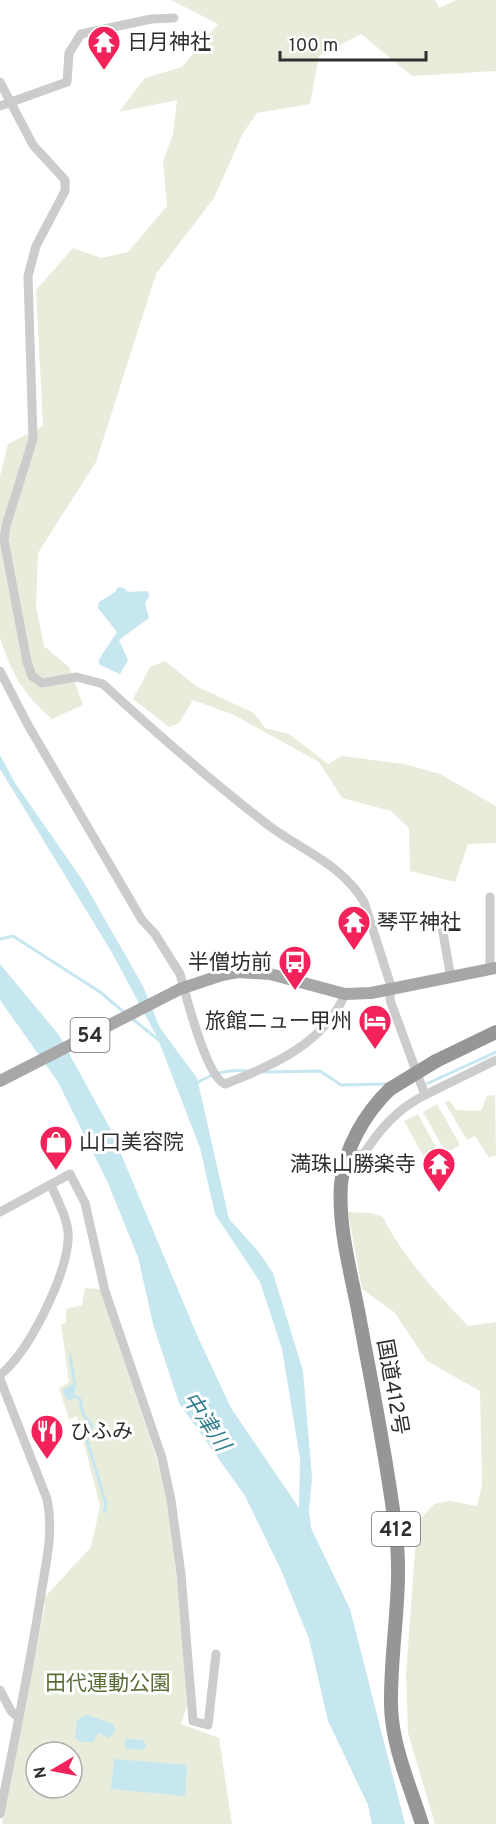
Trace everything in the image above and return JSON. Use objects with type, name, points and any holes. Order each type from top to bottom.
[{"type":"highway","name":"国道412号","points":[[422,1824],[397,1744],[391,1707],[400,1571],[378,1420],[343,1234],[341,1183],[349,1153],[375,1104],[390,1089],[436,1061],[496,1032]]},
{"type":"main road","name":"54","points":[[0,1081],[182,988],[222,975],[254,972],[345,994],[390,991],[493,969]]},
{"type":"street","points":[[0,106],[67,82],[69,53],[81,34],[151,19],[174,18]]},
{"type":"street","points":[[0,82],[33,145],[65,180],[65,191],[36,246],[28,276],[33,439],[6,526],[4,540],[16,614],[32,676],[42,683],[77,676],[103,684],[266,824],[339,871],[357,890],[364,902],[390,991],[390,1000],[423,1089]]},
{"type":"street","points":[[0,671],[28,725],[142,920],[173,962],[212,1068],[219,1081],[225,1084],[248,1075],[311,1039],[338,1012],[345,994]]},
{"type":"street","points":[[490,897],[494,916],[493,969]]},
{"type":"street","points":[[440,916],[447,929],[451,978]]},
{"type":"street","points":[[349,1153],[363,1155],[393,1115],[423,1089],[496,1060]]},
{"type":"street","points":[[0,1212],[70,1174],[85,1203],[106,1294],[162,1458],[171,1500],[181,1574],[193,1720],[208,1725],[216,1654]]},
{"type":"street","points":[[0,1374],[28,1342],[55,1287],[68,1242],[66,1221],[51,1185]]},
{"type":"street","points":[[0,1379],[47,1499],[51,1516],[50,1540],[37,1625],[0,1814]]},
{"type":"street","points":[[0,1690],[11,1711],[18,1717]]},
{"type":"green space","points":[[171,0],[435,0],[439,8],[456,0],[496,0],[496,71],[412,76],[361,34],[319,56],[310,104],[257,113],[243,133],[214,198],[156,274],[96,462],[38,553],[36,606],[44,646],[69,667],[83,705],[52,719],[33,701],[20,683],[0,638],[0,476],[8,444],[43,426],[36,290],[73,248],[101,258],[128,252],[167,206],[163,161],[173,134],[177,100],[119,112],[145,78],[182,67],[218,24]]},
{"type":"green space","points":[[165,661],[196,686],[254,713],[265,728],[289,734],[328,764],[342,756],[404,764],[440,774],[496,806],[496,843],[468,844],[455,882],[410,871],[409,828],[391,811],[342,798],[319,762],[234,715],[193,700],[179,723],[169,727],[133,699],[150,667]]},
{"type":"green space","points":[[495,1095],[496,1155],[489,1158],[475,1136],[467,1140],[445,1103],[449,1100],[456,1110],[481,1111],[487,1096]]},
{"type":"green space","points":[[437,1104],[460,1145],[446,1153],[423,1112]]},
{"type":"green space","points":[[418,1114],[441,1157],[428,1164],[404,1121]]},
{"type":"green space","points":[[348,1212],[371,1213],[383,1217],[400,1247],[468,1326],[496,1322],[496,1824],[435,1824],[408,1733],[406,1675],[417,1523],[434,1504],[450,1501],[477,1506],[482,1486],[480,1391],[427,1361],[394,1312],[362,1289]]},
{"type":"green space","name":"田代運動公園","points":[[85,1288],[100,1289],[162,1475],[184,1639],[187,1706],[181,1724],[219,1738],[232,1824],[2,1824],[45,1605],[43,1599],[91,1547],[100,1506],[77,1416],[69,1419],[59,1388],[69,1382],[61,1324],[66,1323],[66,1309],[82,1305]]},
{"type":"water","points":[[118,587],[128,592],[147,591],[150,595],[145,603],[149,618],[119,640],[128,660],[120,674],[100,665],[98,661],[117,632],[98,608],[99,602],[115,592]]},
{"type":"water","name":"中津川","points":[[0,755],[15,783],[83,881],[143,986],[160,1028],[197,1078],[229,1219],[258,1251],[273,1273],[303,1371],[312,1478],[309,1511],[311,1528],[350,1609],[405,1824],[372,1824],[368,1805],[328,1721],[309,1639],[281,1570],[245,1496],[179,1403],[153,1324],[138,1257],[107,1181],[58,1082],[0,1000],[0,964],[59,1035],[111,1130],[197,1335],[231,1408],[299,1508],[300,1459],[282,1349],[260,1282],[215,1214],[200,1148],[158,1039],[111,951],[0,769]]},
{"type":"water","points":[[76,1382],[74,1399],[67,1400],[63,1390]]},
{"type":"water","points":[[87,1715],[113,1724],[115,1731],[108,1738],[98,1733],[93,1742],[84,1742],[75,1737],[77,1720]]},
{"type":"water","points":[[127,1739],[144,1740],[146,1747],[142,1750],[126,1749],[124,1742]]},
{"type":"water","points":[[114,1759],[187,1765],[185,1796],[111,1789]]},
{"type":"waterway","points":[[0,939],[13,936],[100,992],[125,1013]]},
{"type":"waterway","points":[[130,1017],[160,1041]]},
{"type":"waterway","points":[[424,1085],[496,1052]]},
{"type":"waterway","points":[[195,1084],[221,1073],[248,1071]]},
{"type":"waterway","points":[[264,1072],[320,1071],[341,1085],[388,1084]]},
{"type":"waterway","points":[[70,1355],[75,1385]]},
{"type":"waterway","points":[[72,1394],[80,1399],[83,1414],[92,1426],[87,1440],[106,1504],[104,1512]]},
{"type":"place","name":"日月神社","points":[[104,71]]},
{"type":"place","name":"琴平神社","points":[[354,951]]},
{"type":"place","name":"半僧坊前","points":[[295,991]]},
{"type":"place","name":"旅館ニュー甲州","points":[[375,1050]]},
{"type":"place","name":"山口美容院","points":[[56,1171]]},
{"type":"place","name":"満珠山勝楽寺","points":[[439,1193]]},
{"type":"place","name":"ひふみ","points":[[47,1460]]}]
